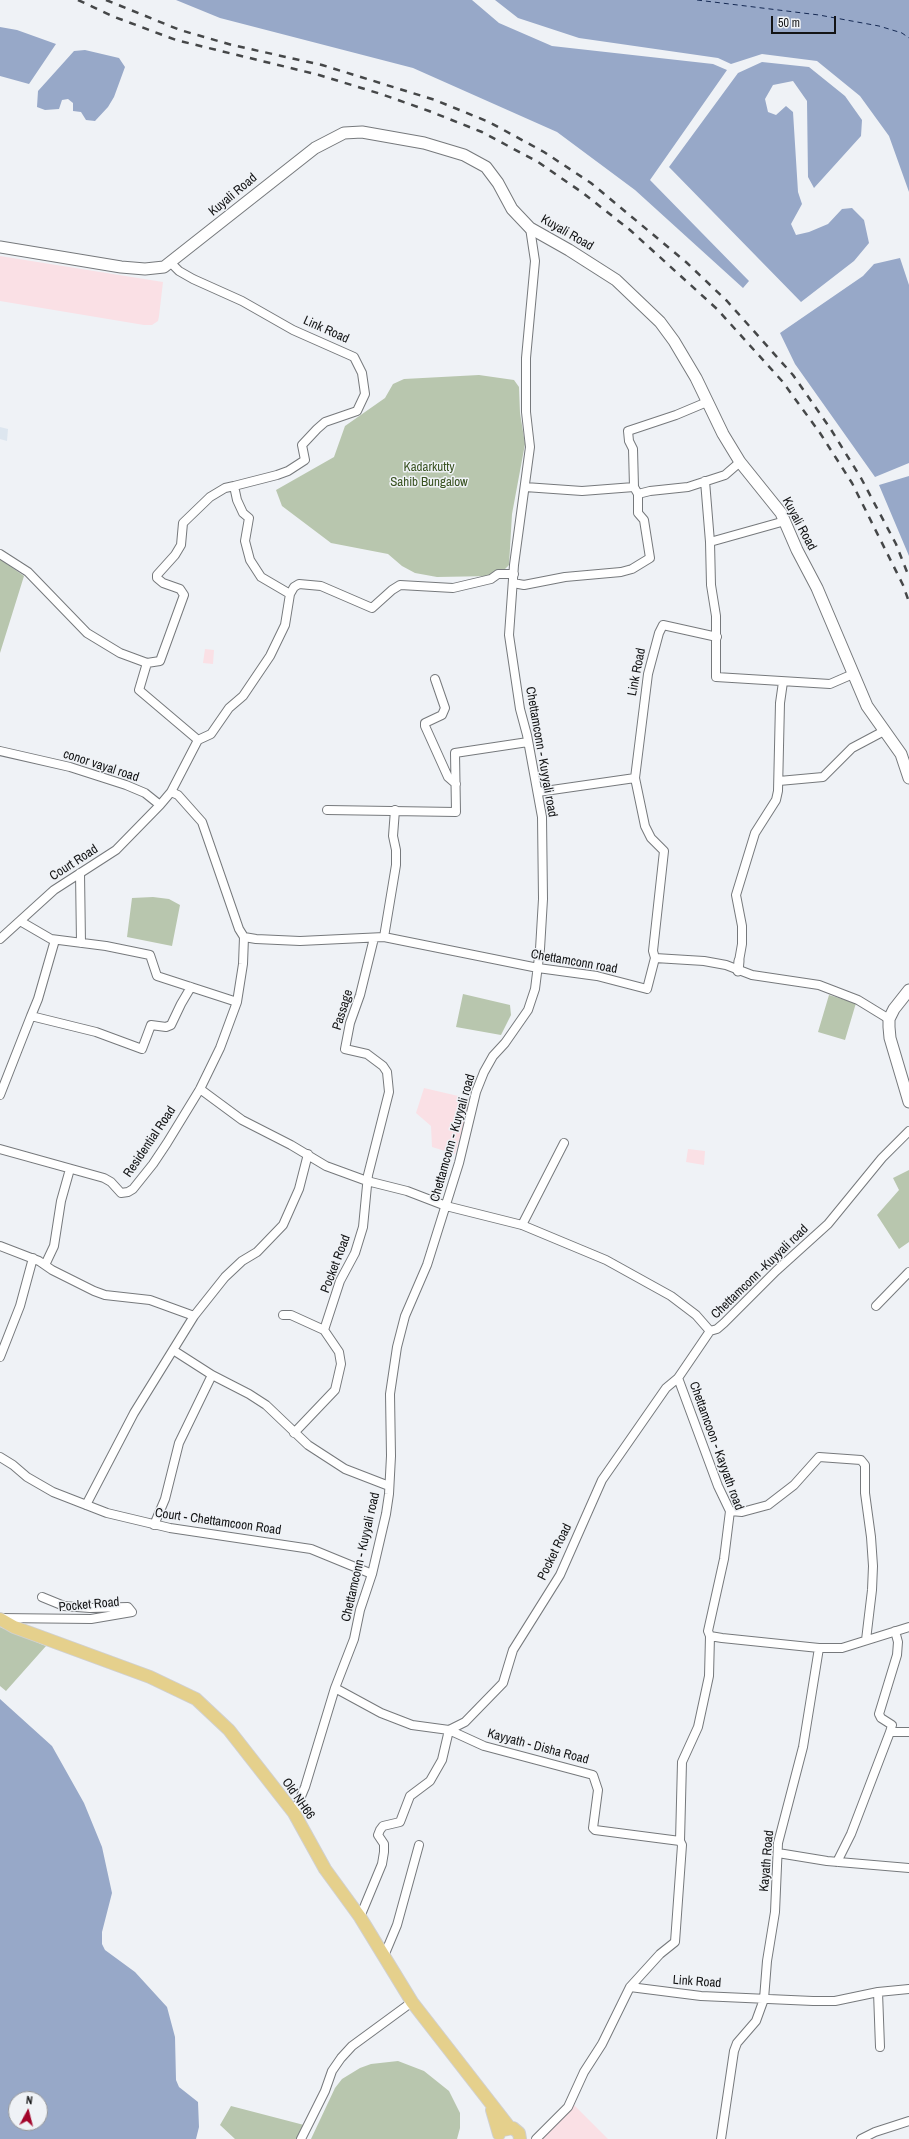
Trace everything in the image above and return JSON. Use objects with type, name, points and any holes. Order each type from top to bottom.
[{"type":"main road","name":"Kuyali Road","points":[[0,247],[146,270],[157,269],[171,263],[308,152],[344,133],[362,132],[400,138],[441,148],[475,161],[486,167],[498,183],[512,209],[530,228],[592,263],[633,294],[660,322],[674,342],[696,378],[723,434],[740,462],[762,488],[785,521],[797,550],[817,588],[867,706],[901,754],[909,778]]},
{"type":"main road","points":[[909,990],[894,1009],[889,1019],[890,1038],[909,1102]]},
{"type":"main road","name":"Old NH66","points":[[0,1619],[14,1627],[150,1676],[196,1699],[229,1730],[294,1813],[325,1869],[360,1917],[412,2002],[510,2128],[519,2133],[520,2139]]},
{"type":"main road","name":"Old NH66","points":[[487,2098],[497,2121],[498,2136]]},
{"type":"main road","name":"Old NH66","points":[[498,2136],[506,2128],[510,2128]]},
{"type":"street","name":"Chettamconn - Kuyyali road","points":[[294,1813],[305,1787],[335,1688],[351,1649],[360,1610],[372,1574],[386,1514],[392,1424],[390,1394],[397,1347],[405,1316],[423,1276],[446,1206],[471,1116],[476,1092],[493,1056],[505,1043],[532,1000],[538,968],[544,869],[542,817],[528,742],[520,709],[509,645],[509,621],[512,606],[513,583],[530,447],[526,412],[526,358],[535,261],[530,228]]},
{"type":"street","name":"Link Road","points":[[171,263],[179,271],[193,279],[242,301],[293,330],[354,357],[362,373],[365,394],[357,410],[325,422],[317,429],[302,445],[305,460],[278,475],[234,486]]},
{"type":"street","points":[[513,583],[524,585],[565,577],[621,572],[632,569],[650,558],[644,520],[638,513],[632,449],[628,431],[676,415],[707,402]]},
{"type":"street","points":[[525,487],[582,491],[650,491],[688,487],[705,480],[724,475],[740,462]]},
{"type":"street","points":[[705,480],[710,542],[710,565],[716,616],[716,677],[830,684],[853,674]]},
{"type":"street","points":[[0,554],[28,572],[87,633],[120,653],[147,663],[160,661],[184,595],[180,590],[163,583],[157,575],[175,555],[181,545],[184,522],[210,497],[225,488],[234,486],[237,500],[243,513],[249,518],[245,541],[250,560],[261,577],[290,594]]},
{"type":"street","points":[[710,542],[785,521]]},
{"type":"street","points":[[160,806],[170,792],[198,740],[211,734],[229,708],[243,696],[270,656],[285,625],[290,594],[294,587],[299,584],[309,584],[335,591],[372,608],[392,590],[400,586],[453,588],[491,580],[498,574],[514,574]]},
{"type":"street","name":"Link Road","points":[[655,958],[653,951],[664,851],[651,838],[645,826],[635,778],[648,674],[659,633],[663,625],[717,637]]},
{"type":"street","points":[[147,663],[139,690],[198,740]]},
{"type":"street","points":[[435,678],[445,708],[442,715],[426,723],[425,726],[448,777],[456,784]]},
{"type":"street","points":[[738,971],[742,944],[742,926],[736,895],[755,833],[776,800],[779,782],[780,703],[783,682]]},
{"type":"street","points":[[779,782],[823,777],[852,748],[884,731]]},
{"type":"street","points":[[327,810],[354,812],[395,810],[456,812],[455,754],[528,742]]},
{"type":"street","name":"conor vayal road","points":[[0,751],[70,767],[126,785],[145,793],[160,806]]},
{"type":"street","points":[[538,792],[635,778]]},
{"type":"street","points":[[170,792],[178,795],[202,822],[239,928],[244,937],[243,964],[237,1002],[220,1048],[200,1089]]},
{"type":"street","name":"Court Road","points":[[0,939],[54,890],[116,850],[160,806]]},
{"type":"street","points":[[384,937],[396,865],[396,850],[393,836],[395,810]]},
{"type":"street","points":[[80,874],[81,943]]},
{"type":"street","points":[[20,921],[39,934],[55,940],[106,946],[150,955],[157,976],[237,1002]]},
{"type":"street","name":"Chettamconn road","points":[[244,937],[300,941],[384,937],[538,968],[597,976],[647,989],[655,958]]},
{"type":"street","name":"Passage","points":[[367,1181],[388,1096],[389,1078],[383,1066],[368,1054],[345,1049],[350,1023],[360,995],[374,938]]},
{"type":"street","points":[[0,1095],[38,999],[55,940]]},
{"type":"street","points":[[655,958],[704,961],[726,965],[738,971],[752,975],[824,986],[858,1000],[889,1019]]},
{"type":"street","points":[[31,1016],[96,1032],[142,1049],[151,1025],[166,1027],[171,1025],[180,1004],[191,987]]},
{"type":"street","name":"Chettamconn -Kuyyali road","points":[[200,1089],[242,1120],[308,1154],[326,1166],[367,1181],[407,1191],[446,1206],[522,1225],[606,1260],[683,1305],[696,1315],[710,1331],[717,1329],[724,1323],[776,1271],[828,1224],[882,1158],[909,1131]]},
{"type":"street","name":"Residential Road","points":[[0,1149],[104,1178],[111,1182],[121,1193],[132,1189],[153,1164],[200,1089]]},
{"type":"street","points":[[522,1225],[564,1143]]},
{"type":"street","points":[[86,1505],[134,1413],[194,1316],[225,1277],[242,1261],[258,1252],[283,1225],[296,1196],[308,1154]]},
{"type":"street","points":[[44,1265],[54,1246],[61,1201],[70,1169]]},
{"type":"street","name":"Pocket Road","points":[[324,1330],[340,1281],[355,1253],[363,1227],[367,1181]]},
{"type":"street","points":[[0,1246],[33,1258],[94,1291],[105,1295],[150,1300],[194,1316]]},
{"type":"street","points":[[0,1357],[20,1306],[33,1258]]},
{"type":"street","points":[[876,1306],[909,1272]]},
{"type":"street","points":[[283,1315],[291,1315],[324,1330],[339,1352],[341,1364],[335,1390],[294,1433]]},
{"type":"street","name":"Chettamcoon - Kayyath road","points":[[710,1331],[678,1378],[718,1486],[730,1511],[724,1559],[708,1631],[710,1636]]},
{"type":"street","points":[[173,1350],[212,1375],[249,1394],[266,1406],[308,1445],[345,1469],[389,1486]]},
{"type":"street","points":[[154,1525],[165,1499],[179,1443],[212,1375]]},
{"type":"street","name":"Pocket Road","points":[[449,1730],[465,1722],[503,1683],[513,1650],[560,1576],[602,1480],[666,1388],[678,1378]]},
{"type":"street","name":"Court - Chettamcoon Road","points":[[0,1457],[13,1465],[27,1477],[53,1492],[86,1505],[154,1525],[301,1547],[372,1574]]},
{"type":"street","points":[[730,1511],[742,1512],[768,1505],[794,1485],[820,1457],[861,1460],[865,1465],[865,1493],[873,1566],[872,1590],[866,1640]]},
{"type":"street","name":"Pocket Road","points":[[0,1619],[91,1619],[132,1612],[128,1607],[90,1608],[64,1606],[42,1597]]},
{"type":"street","points":[[536,2139],[568,2107],[584,2072],[602,2044],[630,1987],[660,1954],[675,1942],[682,1845],[680,1841],[682,1762],[698,1727],[709,1676],[710,1636],[819,1648],[842,1648],[909,1627]]},
{"type":"street","points":[[837,1862],[851,1834],[892,1725],[881,1718],[879,1714],[897,1655],[898,1642],[895,1631]]},
{"type":"street","name":"Kayath Road","points":[[721,2139],[734,2051],[737,2043],[756,2021],[764,1999],[767,1961],[775,1912],[780,1833],[803,1747],[819,1648]]},
{"type":"street","name":"Kayyath - Disha Road","points":[[335,1688],[382,1713],[412,1725],[449,1730],[484,1746],[593,1775],[598,1790],[593,1828],[595,1830],[680,1841]]},
{"type":"street","points":[[360,1917],[382,1864],[384,1844],[378,1835],[380,1830],[383,1826],[400,1822],[410,1796],[430,1781],[442,1760],[449,1730]]},
{"type":"street","points":[[890,1732],[909,1732]]},
{"type":"street","points":[[384,1956],[397,1925],[419,1845]]},
{"type":"street","points":[[778,1853],[837,1862],[909,1868]]},
{"type":"street","name":"Link Road","points":[[630,1987],[663,1993],[764,1999],[835,2001],[878,1992],[909,1989]]},
{"type":"street","points":[[878,1992],[880,2048]]},
{"type":"street","points":[[301,2139],[325,2091],[332,2071],[341,2058],[352,2046],[412,2002]]},
{"type":"street","points":[[861,2139],[875,2132],[909,2121]]},
{"type":"shaded area","points":[[0,256],[163,282],[158,321],[152,325],[144,325],[0,301]]},
{"type":"shaded area","points":[[0,427],[8,429],[7,441],[0,439]]},
{"type":"shaded area","points":[[205,649],[214,650],[213,664],[203,663]]},
{"type":"shaded area","points":[[424,1088],[471,1099],[455,1154],[432,1147],[431,1126],[416,1113]]},
{"type":"shaded area","points":[[688,1149],[705,1151],[704,1165],[686,1162]]},
{"type":"shaded area","points":[[574,2105],[608,2139],[539,2139]]},
{"type":"green space","name":"Kadarkutty Sahib Bungalow","points":[[479,375],[514,380],[519,387],[520,413],[525,444],[512,514],[509,565],[502,572],[492,576],[437,577],[415,573],[402,566],[388,554],[331,543],[282,506],[276,490],[334,457],[345,426],[385,398],[393,384],[404,379]]},
{"type":"green space","points":[[0,559],[24,576],[0,653]]},
{"type":"green space","points":[[153,897],[169,899],[180,905],[172,946],[127,937],[132,898]]},
{"type":"green space","points":[[463,994],[510,1005],[511,1015],[501,1035],[456,1027]]},
{"type":"green space","points":[[829,995],[856,1003],[845,1040],[818,1032]]},
{"type":"green space","points":[[909,1170],[909,1242],[899,1249],[877,1215],[899,1190],[893,1178]]},
{"type":"green space","points":[[0,1627],[46,1646],[6,1691],[0,1686]]},
{"type":"green space","points":[[398,2061],[424,2071],[449,2091],[460,2113],[460,2128],[457,2139],[311,2139],[335,2088],[342,2079],[360,2068],[371,2064]]},
{"type":"green space","points":[[231,2106],[304,2125],[297,2139],[235,2139],[220,2125]]},
{"type":"water","points":[[176,0],[472,0],[499,23],[552,46],[713,64],[727,70],[650,180],[749,281],[743,288],[635,190],[557,132],[413,68],[220,18]]},
{"type":"water","points":[[495,0],[909,0],[909,192],[889,136],[860,96],[817,61],[762,54],[731,64],[718,58],[579,38],[518,18]]},
{"type":"water","points":[[0,27],[17,30],[56,44],[29,84],[0,76]]},
{"type":"water","points":[[85,50],[119,58],[125,67],[114,97],[108,107],[95,121],[86,120],[81,112],[73,111],[73,103],[68,99],[62,100],[59,109],[45,110],[37,107],[38,91],[74,51]]},
{"type":"water","points":[[762,62],[809,67],[845,96],[862,120],[861,136],[814,188],[808,177],[807,101],[793,81],[773,85],[765,99],[768,112],[776,115],[786,106],[793,112],[798,192],[802,204],[791,224],[796,235],[809,232],[828,224],[842,209],[852,208],[864,220],[869,243],[854,261],[801,302],[669,167],[738,73]]},
{"type":"water","points":[[900,258],[909,285],[909,463],[875,477],[795,364],[780,333],[863,276],[874,264]]},
{"type":"water","points":[[909,476],[909,556],[879,485]]},
{"type":"water","points":[[0,1699],[52,1746],[84,1803],[102,1847],[112,1893],[102,1932],[102,1944],[105,1950],[135,1972],[167,2007],[175,2037],[176,2080],[179,2087],[198,2102],[199,2127],[196,2139],[0,2139]]},
{"type":"ferry route","points":[[697,0],[819,15],[879,26],[902,33],[909,38]]},
{"type":"railway","points":[[78,0],[112,16],[176,40],[319,75],[381,94],[429,111],[482,132],[538,162],[583,193],[630,230],[717,309],[782,381],[820,433],[852,483],[903,585],[909,602]]},
{"type":"railway","points":[[106,0],[180,30],[232,45],[322,65],[435,100],[489,122],[544,152],[591,183],[686,262],[727,301],[793,375],[830,428],[861,478],[896,544],[909,577]]}]
